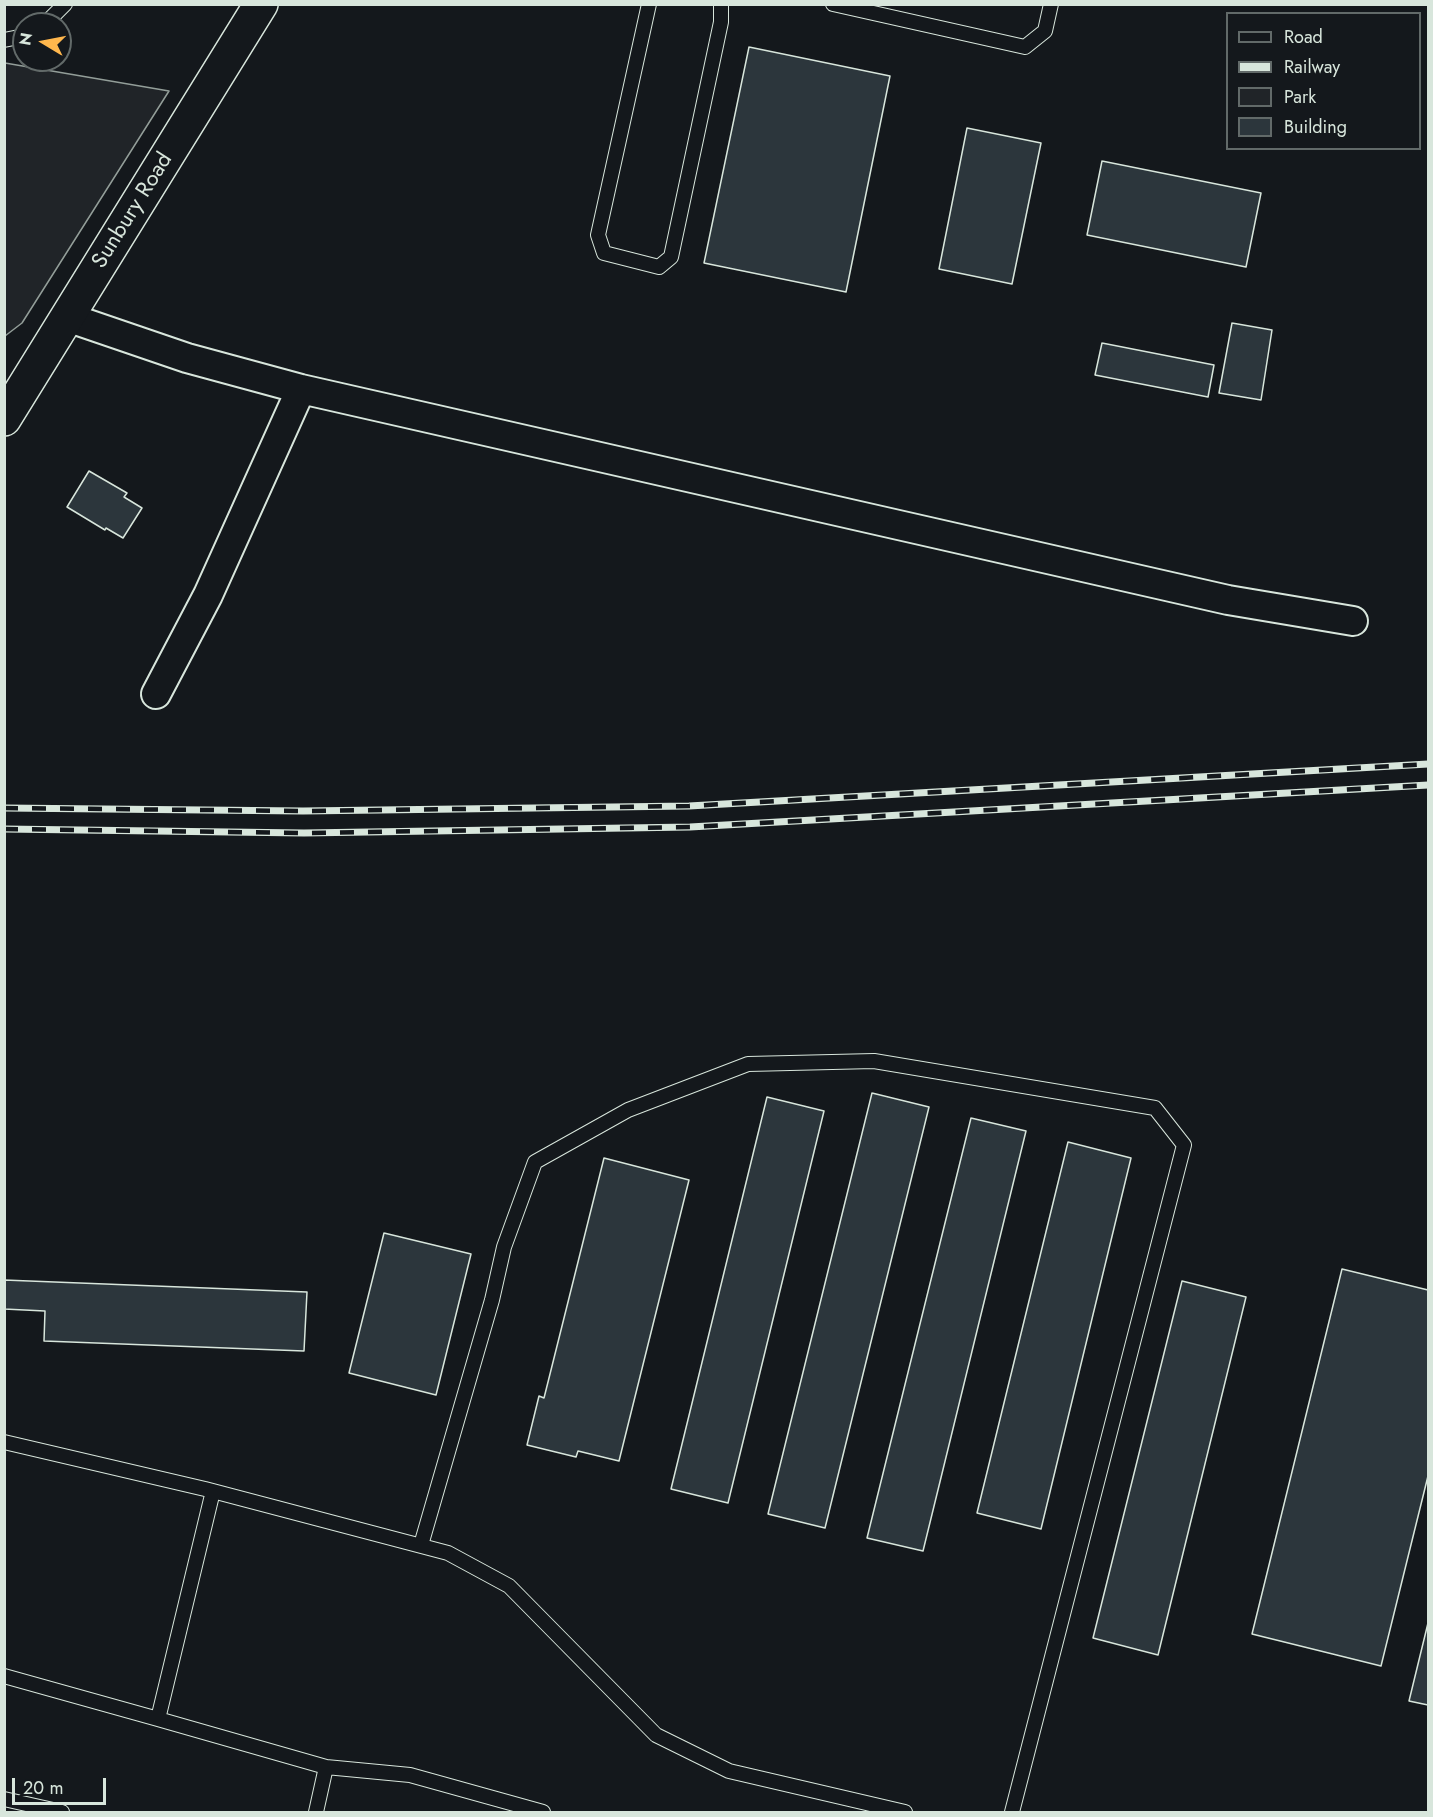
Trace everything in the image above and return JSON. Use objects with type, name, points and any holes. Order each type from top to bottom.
[{"type":"highway","name":"Sunbury Road","points":[[9,401],[67,317],[261,4]]},
{"type":"street","points":[[67,317],[187,358],[301,389],[1227,600],[1353,621]]},
{"type":"street","points":[[156,694],[208,594],[301,389]]},
{"type":"lane","points":[[649,4],[598,235],[604,253],[659,267],[671,257],[721,22],[721,4]]},
{"type":"lane","points":[[833,4],[1025,47],[1045,30],[1051,4]]},
{"type":"lane","points":[[421,1545],[492,1300],[504,1247],[535,1162],[628,1110],[748,1064],[874,1061],[1155,1108],[1184,1145],[1012,1812]]},
{"type":"lane","points":[[4,1442],[213,1491],[448,1553],[509,1586],[656,1735],[729,1771],[905,1812]]},
{"type":"lane","points":[[158,1719],[213,1491]]},
{"type":"lane","points":[[4,1676],[326,1767],[410,1775],[543,1812]]},
{"type":"lane","points":[[316,1812],[326,1767]]},
{"type":"lane","points":[[4,1799],[62,1812]]},
{"type":"green space","points":[[5,63],[12,64],[12,72],[58,72],[169,91],[22,323],[5,336]]},
{"type":"building","points":[[749,47],[890,76],[846,292],[704,263]]},
{"type":"building","points":[[967,128],[1041,143],[1012,284],[939,269]]},
{"type":"building","points":[[1102,161],[1261,193],[1246,267],[1087,235]]},
{"type":"building","points":[[1232,323],[1272,330],[1261,400],[1219,393]]},
{"type":"building","points":[[1102,343],[1214,365],[1208,397],[1095,375]]},
{"type":"building","points":[[89,471],[127,493],[124,497],[142,508],[123,538],[67,507]]},
{"type":"building","points":[[872,1093],[929,1107],[825,1528],[768,1514]]},
{"type":"building","points":[[767,1097],[824,1111],[728,1503],[671,1489]]},
{"type":"building","points":[[971,1118],[1026,1131],[923,1551],[867,1538]]},
{"type":"building","points":[[1068,1142],[1131,1158],[1041,1529],[977,1513]]},
{"type":"building","points":[[604,1158],[689,1180],[619,1461],[578,1451],[576,1457],[527,1445],[539,1396],[544,1398]]},
{"type":"building","points":[[384,1233],[471,1254],[436,1395],[349,1373]]},
{"type":"building","points":[[1342,1269],[1428,1290],[1428,1476],[1381,1666],[1252,1634]]},
{"type":"building","points":[[4,1280],[307,1292],[304,1351],[44,1341],[45,1311],[4,1309]]},
{"type":"building","points":[[1182,1281],[1246,1297],[1158,1655],[1093,1638]]},
{"type":"building","points":[[1428,1623],[1428,1705],[1409,1701]]},
{"type":"railway","points":[[4,808],[303,811],[689,806],[1428,764]]},
{"type":"railway","points":[[4,829],[304,833],[690,827],[1428,785]]}]
